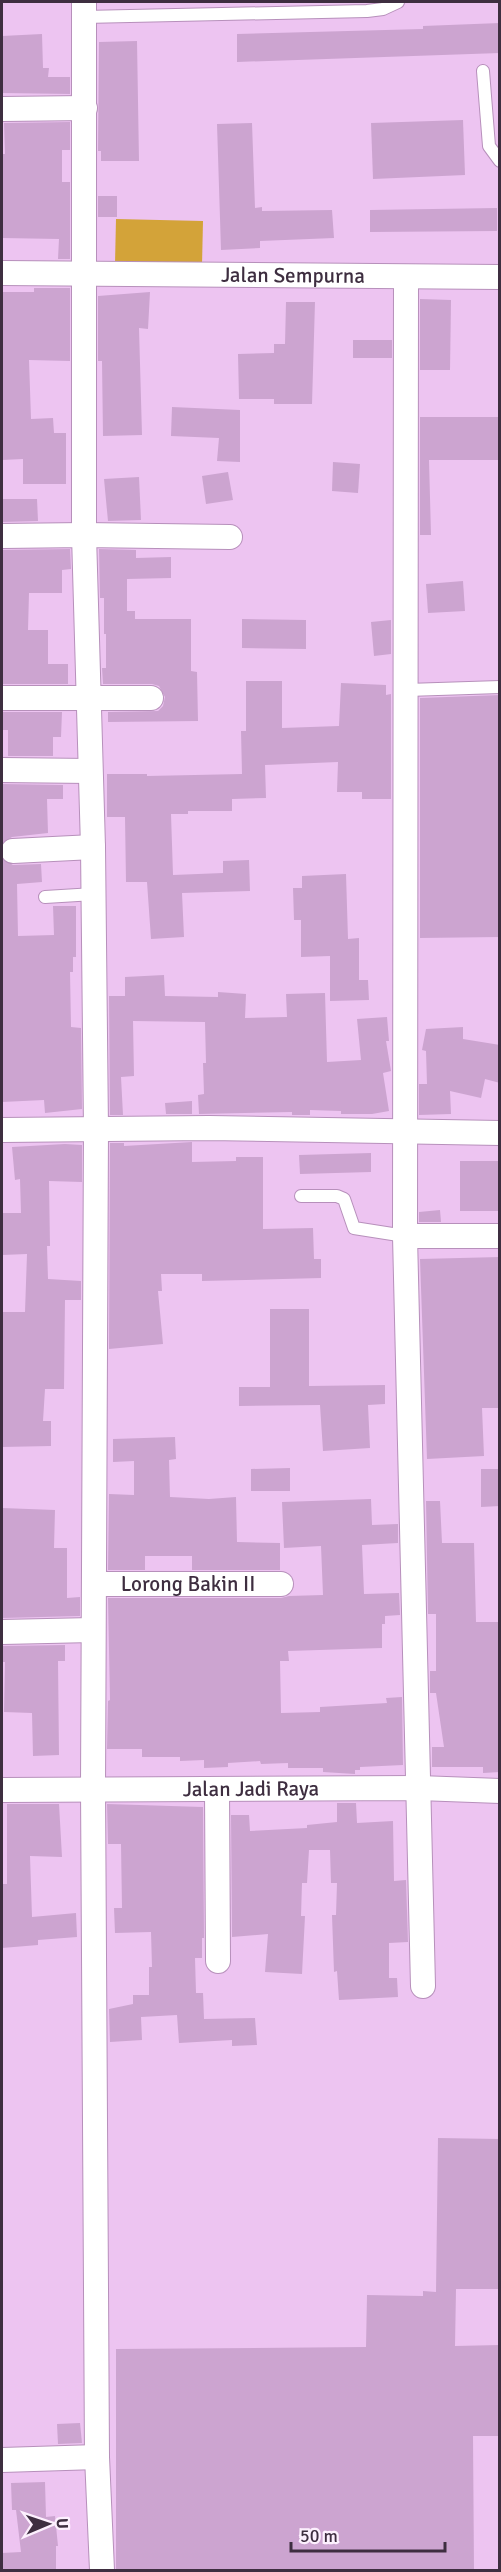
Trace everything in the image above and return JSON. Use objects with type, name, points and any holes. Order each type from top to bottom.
[{"type":"street","points":[[84,9],[84,535],[94,894],[96,1129],[93,1788],[97,2457],[102,2571]]},
{"type":"street","points":[[2,109],[85,108]]},
{"type":"street","name":"Jalan Sempurna","points":[[2,273],[500,277]]},
{"type":"street","points":[[406,277],[405,1236],[423,1986]]},
{"type":"street","points":[[2,536],[230,537]]},
{"type":"street","points":[[2,698],[151,698]]},
{"type":"street","points":[[2,770],[90,771]]},
{"type":"street","points":[[13,851],[93,847]]},
{"type":"street","points":[[2,1130],[209,1128],[500,1133]]},
{"type":"street","points":[[405,1236],[500,1236]]},
{"type":"street","name":"Lorong Bakin II","points":[[95,1584],[281,1584]]},
{"type":"street","points":[[2,1632],[93,1630]]},
{"type":"street","name":"Jalan Jadi Raya","points":[[2,1790],[419,1788],[500,1791]]},
{"type":"street","points":[[217,1790],[218,1961]]},
{"type":"street","points":[[2,2460],[97,2457]]},
{"type":"lane","points":[[84,9],[367,11],[383,9],[398,2]]},
{"type":"lane","points":[[483,71],[489,146],[500,160]]},
{"type":"lane","points":[[407,690],[500,687]]},
{"type":"lane","points":[[45,897],[94,894]]},
{"type":"lane","points":[[302,1196],[344,1198],[354,1228],[405,1236]]},
{"type":"shaded area","points":[[116,219],[203,221],[202,265],[115,264]]},
{"type":"building","points":[[500,23],[500,53],[237,62],[237,34],[423,29],[423,26]]},
{"type":"building","points":[[42,34],[43,68],[49,68],[48,77],[70,77],[70,94],[2,93],[2,36]]},
{"type":"building","points":[[137,41],[139,161],[101,161],[101,151],[98,151],[99,42]]},
{"type":"building","points":[[463,120],[465,175],[373,179],[371,123]]},
{"type":"building","points":[[70,122],[70,150],[62,150],[62,182],[70,182],[70,259],[58,259],[59,239],[2,238],[4,123]]},
{"type":"building","points":[[252,123],[255,208],[262,207],[262,211],[332,210],[334,238],[260,241],[260,248],[221,250],[217,124]]},
{"type":"building","points":[[98,196],[117,196],[117,217],[98,217]]},
{"type":"building","points":[[497,208],[497,231],[370,232],[370,210]]},
{"type":"building","points":[[34,288],[70,288],[70,361],[29,360],[31,419],[53,418],[54,433],[66,433],[66,484],[23,484],[23,459],[2,460],[2,292],[34,292]]},
{"type":"building","points":[[150,292],[148,329],[139,328],[142,435],[103,436],[102,361],[98,361],[98,296]]},
{"type":"building","points":[[420,299],[451,300],[450,370],[420,370]]},
{"type":"building","points":[[286,302],[315,302],[312,404],[274,404],[274,399],[239,399],[238,354],[274,353],[274,344],[285,344]]},
{"type":"building","points":[[353,340],[392,340],[392,358],[353,358]]},
{"type":"building","points":[[172,407],[240,410],[240,462],[217,461],[219,438],[171,436]]},
{"type":"building","points":[[420,417],[500,417],[500,460],[429,460],[431,535],[420,535]]},
{"type":"building","points":[[333,462],[360,464],[358,493],[332,491]]},
{"type":"building","points":[[228,472],[233,500],[206,504],[202,476]]},
{"type":"building","points":[[139,477],[141,520],[108,521],[104,479]]},
{"type":"building","points":[[2,499],[37,499],[38,521],[2,522]]},
{"type":"building","points":[[70,549],[71,569],[62,570],[62,593],[29,593],[28,630],[48,630],[48,664],[68,664],[68,684],[2,684],[2,550]]},
{"type":"building","points":[[99,549],[136,550],[136,558],[171,557],[171,578],[127,579],[127,611],[135,611],[135,619],[191,619],[191,671],[197,672],[198,721],[108,722],[108,712],[158,711],[163,706],[165,697],[159,686],[152,684],[103,684],[102,668],[106,668],[106,634],[104,634],[104,598],[100,598]]},
{"type":"building","points":[[463,581],[465,611],[428,613],[426,584]]},
{"type":"building","points":[[242,619],[306,620],[306,649],[242,648]]},
{"type":"building","points":[[391,620],[391,654],[374,656],[371,622]]},
{"type":"building","points":[[246,681],[282,681],[282,728],[339,726],[341,683],[386,685],[386,695],[391,694],[391,799],[362,799],[362,792],[337,792],[338,762],[265,765],[266,798],[232,799],[232,811],[188,811],[188,814],[171,814],[173,875],[223,873],[223,861],[249,860],[250,891],[182,893],[184,937],[151,939],[147,882],[126,882],[125,817],[107,817],[107,774],[147,774],[147,776],[242,774],[241,731],[246,731]]},
{"type":"building","points":[[500,695],[500,937],[420,938],[420,698]]},
{"type":"building","points":[[2,712],[62,712],[61,737],[53,737],[53,756],[8,756],[8,730],[2,730]]},
{"type":"building","points":[[2,784],[63,785],[63,799],[47,799],[48,833],[12,837],[2,843]]},
{"type":"building","points":[[2,859],[13,865],[41,864],[42,882],[17,884],[18,936],[54,935],[53,906],[76,906],[76,957],[73,957],[73,972],[70,972],[71,1027],[81,1028],[82,1109],[45,1113],[44,1100],[2,1102]]},
{"type":"building","points":[[346,874],[348,939],[359,938],[359,980],[368,980],[369,1000],[330,1001],[330,956],[301,957],[301,920],[294,920],[293,888],[302,888],[302,876]]},
{"type":"building","points":[[164,975],[165,996],[218,997],[218,992],[246,994],[245,1018],[287,1017],[286,994],[325,993],[327,1062],[361,1060],[357,1019],[387,1017],[389,1041],[386,1041],[391,1071],[383,1073],[389,1111],[372,1114],[341,1114],[341,1111],[310,1110],[310,1115],[292,1115],[292,1112],[199,1114],[198,1095],[204,1094],[205,1022],[133,1021],[134,1076],[121,1077],[123,1115],[110,1115],[109,996],[125,996],[125,977]]},
{"type":"building","points":[[463,1027],[463,1039],[500,1045],[500,1083],[485,1079],[481,1098],[450,1091],[451,1114],[419,1115],[419,1084],[427,1084],[426,1051],[422,1050],[426,1029]]},
{"type":"building","points":[[192,1101],[192,1114],[166,1114],[165,1103]]},
{"type":"building","points":[[192,1142],[192,1162],[236,1161],[236,1157],[263,1157],[263,1229],[313,1228],[314,1259],[321,1259],[321,1278],[202,1281],[202,1274],[161,1274],[162,1291],[158,1291],[163,1344],[109,1349],[110,1143],[124,1143],[124,1146]]},
{"type":"building","points":[[82,1145],[82,1182],[49,1181],[50,1246],[47,1246],[48,1279],[81,1281],[81,1300],[65,1300],[64,1389],[45,1389],[43,1421],[51,1421],[51,1446],[2,1447],[2,1312],[25,1312],[27,1254],[2,1255],[2,1213],[21,1213],[20,1179],[15,1180],[12,1147]]},
{"type":"building","points":[[371,1153],[371,1172],[300,1174],[299,1155]]},
{"type":"building","points":[[460,1161],[500,1161],[500,1211],[460,1211]]},
{"type":"building","points":[[440,1210],[441,1222],[419,1222],[419,1212]]},
{"type":"building","points":[[500,1257],[500,1408],[482,1408],[484,1456],[427,1459],[420,1259]]},
{"type":"building","points":[[270,1309],[309,1309],[309,1386],[385,1385],[385,1404],[368,1405],[370,1448],[323,1451],[320,1405],[239,1406],[239,1387],[270,1387]]},
{"type":"building","points":[[175,1437],[176,1459],[169,1460],[170,1497],[209,1499],[236,1497],[237,1542],[280,1543],[280,1570],[192,1570],[192,1556],[145,1556],[145,1570],[108,1570],[109,1494],[134,1495],[134,1461],[113,1462],[113,1439]]},
{"type":"building","points":[[290,1468],[290,1491],[251,1491],[251,1469]]},
{"type":"building","points":[[481,1469],[500,1469],[500,1506],[481,1507]]},
{"type":"building","points":[[371,1499],[372,1525],[398,1524],[398,1543],[362,1545],[364,1594],[399,1593],[400,1615],[385,1616],[385,1624],[382,1624],[382,1648],[288,1651],[289,1661],[280,1661],[281,1713],[320,1712],[320,1707],[387,1703],[386,1698],[402,1697],[403,1765],[360,1767],[360,1770],[355,1770],[355,1774],[323,1772],[323,1768],[288,1768],[288,1763],[261,1764],[260,1761],[228,1763],[228,1767],[204,1768],[204,1760],[180,1761],[180,1757],[142,1757],[142,1749],[107,1749],[108,1701],[110,1700],[108,1598],[281,1598],[323,1595],[321,1546],[284,1548],[282,1502]]},
{"type":"building","points":[[426,1501],[440,1501],[442,1543],[474,1543],[476,1622],[499,1622],[500,1772],[483,1773],[483,1767],[432,1767],[432,1747],[444,1747],[436,1693],[430,1693],[430,1671],[436,1671],[436,1614],[428,1614]]},
{"type":"building","points":[[2,1508],[55,1510],[54,1548],[67,1548],[67,1598],[80,1597],[80,1616],[2,1618]]},
{"type":"building","points":[[65,1645],[65,1661],[58,1661],[59,1755],[33,1756],[32,1713],[4,1712],[5,1662],[2,1662],[2,1646]]},
{"type":"building","points":[[337,1803],[356,1803],[357,1823],[393,1821],[394,1881],[406,1880],[408,1942],[389,1943],[389,1978],[397,1978],[398,1997],[339,2000],[337,1971],[334,1972],[332,1915],[336,1915],[337,1883],[331,1883],[330,1850],[309,1850],[307,1883],[302,1883],[301,1916],[305,1916],[302,1974],[265,1972],[268,1934],[232,1937],[231,1815],[249,1815],[250,1831],[307,1828],[307,1825],[337,1822]]},
{"type":"building","points":[[7,1804],[59,1804],[62,1857],[30,1856],[32,1917],[76,1913],[77,1937],[38,1940],[38,1945],[2,1948],[2,1884],[7,1884]]},
{"type":"building","points":[[107,1804],[203,1807],[204,1938],[202,1938],[202,1958],[195,1958],[196,1993],[203,1993],[204,2019],[255,2018],[257,2045],[232,2046],[232,2040],[179,2043],[177,2015],[141,2017],[142,2040],[110,2042],[109,2009],[133,2004],[133,1995],[149,1995],[149,1967],[152,1967],[151,1932],[115,1933],[114,1908],[122,1908],[121,1844],[108,1844]]},
{"type":"building","points":[[438,2138],[500,2139],[500,2289],[456,2289],[455,2346],[500,2345],[500,2436],[473,2436],[474,2571],[116,2571],[116,2349],[366,2347],[367,2295],[423,2296],[423,2291],[436,2292]]},
{"type":"building","points":[[80,2423],[82,2443],[58,2444],[57,2424]]},
{"type":"building","points":[[45,2482],[46,2517],[55,2516],[58,2546],[56,2546],[56,2571],[2,2571],[2,2553],[21,2552],[16,2510],[12,2510],[11,2483]]}]
